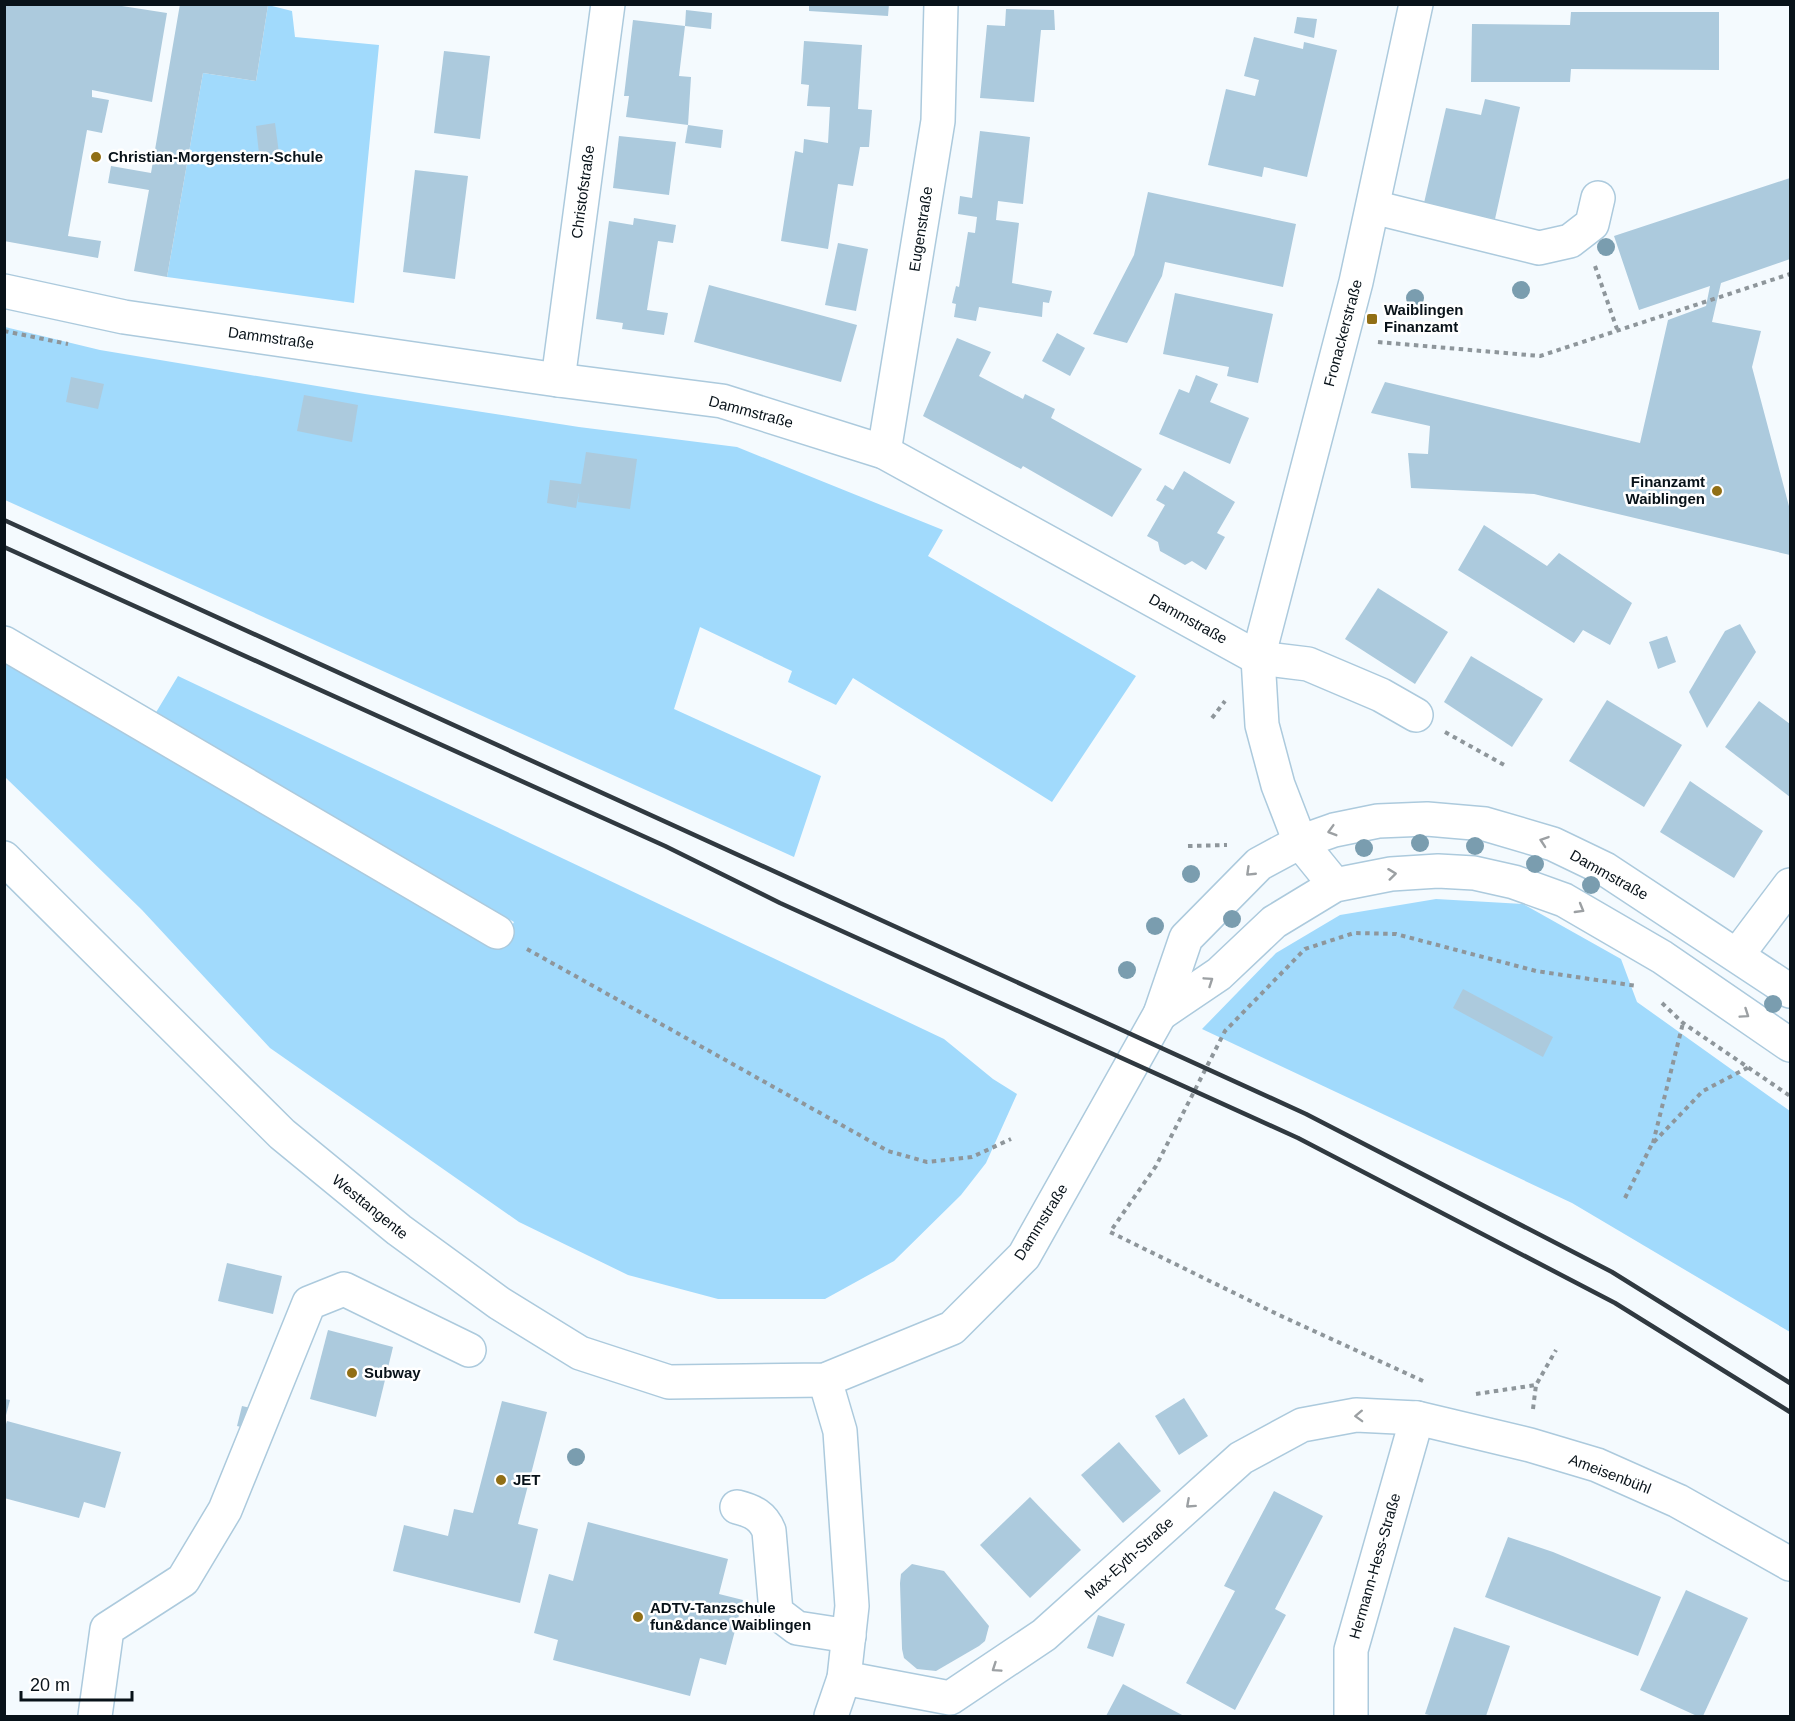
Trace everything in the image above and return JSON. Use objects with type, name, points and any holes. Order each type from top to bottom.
[{"type":"street","name":"Christofstraße","points":[[558,380],[608,4]]},
{"type":"street","name":"Eugenstraße","points":[[884,452],[938,121],[941,4]]},
{"type":"street","name":"Fronackerstraße","points":[[1258,658],[1341,340],[1373,207],[1416,4]]},
{"type":"street","points":[[1373,207],[1539,248],[1581,249],[1593,224],[1598,198]]},
{"type":"street","name":"Dammstraße","points":[[4,291],[124,317],[558,380],[722,401],[884,452],[1258,658]]},
{"type":"street","points":[[4,644],[497,933]]},
{"type":"street","points":[[1335,885],[1300,842],[1278,784],[1262,725],[1258,658],[1308,664],[1381,695],[1416,715]]},
{"type":"street","name":"Dammstraße","points":[[825,1380],[952,1328],[1024,1256],[1160,1014],[1186,938],[1258,864],[1300,842],[1334,830],[1378,821],[1427,819],[1485,824],[1514,831],[1553,844],[1605,869],[1791,991]]},
{"type":"street","name":"Westtangente","points":[[4,858],[282,1134],[399,1230],[499,1303],[580,1353],[669,1382],[825,1380]]},
{"type":"street","name":"Dammstraße","points":[[1160,1014],[1219,974],[1274,922],[1335,885],[1391,874],[1438,871],[1474,873],[1524,886],[1564,900],[1662,957],[1791,1045]]},
{"type":"street","points":[[1737,954],[1791,885]]},
{"type":"street","points":[[95,1716],[107,1629],[183,1580],[225,1510],[309,1303],[344,1289],[469,1350]]},
{"type":"street","points":[[825,1380],[840,1431],[852,1606],[844,1678],[831,1716]]},
{"type":"street","name":"Max-Eyth-Straße","points":[[844,1678],[950,1698],[1044,1635],[1241,1458],[1302,1425],[1356,1415],[1417,1418]]},
{"type":"street","name":"Ameisenbühl","points":[[1417,1418],[1530,1445],[1597,1465],[1678,1501],[1791,1564]]},
{"type":"street","name":"Hermann-Hess-Straße","points":[[1350,1716],[1351,1650],[1417,1418]]},
{"type":"street","points":[[737,1507],[751,1510],[764,1519],[769,1531],[776,1612],[797,1628],[849,1636]]},
{"type":"path","points":[[1581,249],[1617,329]]},
{"type":"path","points":[[1341,340],[1540,356],[1791,274]]},
{"type":"path","points":[[4,331],[76,346]]},
{"type":"path","points":[[1416,715],[1506,766]]},
{"type":"path","points":[[497,933],[888,1151],[927,1162],[972,1157],[1011,1139]]},
{"type":"path","points":[[1429,1384],[1279,1315],[1110,1232],[1156,1166],[1225,1031],[1305,949],[1353,933],[1396,934],[1536,971],[1645,987]]},
{"type":"path","points":[[1660,1001],[1683,1023],[1791,1096]]},
{"type":"path","points":[[1624,1197],[1652,1144],[1683,1023]]},
{"type":"path","points":[[1652,1144],[1703,1091],[1749,1067]]},
{"type":"path","points":[[1465,1395],[1536,1385],[1556,1350]]},
{"type":"shaded area","points":[[268,5],[292,11],[295,37],[379,45],[354,303],[167,277],[203,73],[256,81]]},
{"type":"shaded area","points":[[5,327],[100,350],[365,394],[579,427],[737,447],[943,530],[928,556],[1136,676],[1052,802],[853,678],[836,705],[788,682],[792,671],[700,627],[674,709],[821,776],[794,857],[5,500]]},
{"type":"shaded area","points":[[5,655],[499,948],[514,922],[155,714],[178,676],[944,1039],[993,1079],[1017,1094],[986,1163],[961,1195],[894,1261],[825,1299],[718,1299],[628,1275],[519,1222],[270,1048],[142,910],[5,777]]},
{"type":"shaded area","points":[[1436,899],[1523,904],[1621,959],[1637,1002],[1790,1111],[1790,1332],[1572,1203],[1202,1029],[1276,953],[1340,915]]},
{"type":"building","points":[[4,4],[109,4],[167,13],[152,102],[92,90],[92,97],[109,100],[102,133],[87,130],[68,236],[101,241],[98,258],[4,241]]},
{"type":"building","points":[[180,4],[268,5],[256,81],[203,73],[167,277],[134,271],[149,190],[108,183],[111,166],[151,173]]},
{"type":"building","points":[[809,4],[889,4],[888,16],[809,11]]},
{"type":"building","points":[[1006,9],[1054,10],[1055,30],[1041,30],[1034,102],[980,98],[987,25],[1005,26]]},
{"type":"building","points":[[686,10],[712,13],[711,29],[685,26]]},
{"type":"building","points":[[1571,12],[1719,12],[1719,70],[1571,69],[1570,82],[1471,82],[1472,24],[1570,25]]},
{"type":"building","points":[[1297,17],[1317,19],[1314,38],[1294,33]]},
{"type":"building","points":[[633,20],[685,26],[679,76],[691,77],[688,125],[626,117],[629,96],[624,96]]},
{"type":"building","points":[[1254,37],[1303,49],[1304,42],[1337,50],[1307,177],[1264,167],[1262,177],[1208,165],[1226,89],[1255,96],[1259,80],[1244,76]]},
{"type":"building","points":[[804,41],[862,45],[858,109],[872,110],[869,147],[860,147],[853,186],[838,184],[828,249],[781,241],[795,151],[803,153],[804,139],[828,143],[830,107],[807,106],[809,85],[801,84]]},
{"type":"building","points":[[444,51],[490,56],[480,139],[434,133]]},
{"type":"building","points":[[1485,99],[1520,107],[1495,219],[1424,203],[1446,108],[1481,115]]},
{"type":"building","points":[[275,123],[280,161],[260,163],[256,126]]},
{"type":"building","points":[[688,125],[723,130],[721,148],[685,143]]},
{"type":"building","points":[[980,131],[1030,137],[1023,204],[998,201],[996,220],[1019,223],[1012,283],[1052,291],[1049,303],[1043,302],[1042,317],[979,307],[976,321],[954,317],[956,304],[952,303],[956,286],[959,287],[968,232],[975,233],[977,217],[958,214],[960,196],[972,198]]},
{"type":"building","points":[[619,136],[676,142],[669,195],[613,188]]},
{"type":"building","points":[[415,170],[468,176],[455,279],[403,272]]},
{"type":"building","points":[[1790,178],[1790,259],[1721,283],[1712,322],[1761,331],[1752,367],[1790,510],[1790,555],[1534,494],[1411,488],[1408,453],[1428,454],[1430,426],[1371,413],[1385,382],[1640,443],[1668,320],[1706,306],[1710,286],[1639,310],[1614,236]]},
{"type":"building","points":[[1148,192],[1296,224],[1283,287],[1165,262],[1162,276],[1127,343],[1093,334],[1134,255]]},
{"type":"building","points":[[634,218],[676,225],[673,243],[658,241],[647,310],[668,313],[664,335],[622,329],[623,323],[596,319],[609,221],[633,225]]},
{"type":"building","points":[[838,243],[868,249],[856,311],[825,305]]},
{"type":"building","points":[[709,285],[857,325],[841,382],[694,342]]},
{"type":"building","points":[[1175,293],[1273,314],[1258,383],[1227,376],[1229,367],[1163,354]]},
{"type":"building","points":[[1057,333],[1085,348],[1070,376],[1042,361]]},
{"type":"building","points":[[957,338],[991,352],[979,376],[1023,399],[1025,394],[1055,409],[1051,418],[1142,469],[1112,517],[1023,466],[1021,469],[923,416]]},
{"type":"building","points":[[1196,375],[1218,384],[1210,402],[1249,418],[1230,464],[1159,434],[1179,389],[1189,393]]},
{"type":"building","points":[[71,377],[104,384],[98,409],[66,402]]},
{"type":"building","points":[[304,395],[358,405],[352,442],[297,431]]},
{"type":"building","points":[[586,452],[637,459],[630,509],[578,502],[579,492],[576,508],[547,503],[550,480],[581,484]]},
{"type":"building","points":[[1184,471],[1235,502],[1217,533],[1225,537],[1206,570],[1192,561],[1185,565],[1160,551],[1158,542],[1147,536],[1165,505],[1156,500],[1165,485],[1173,490]]},
{"type":"building","points":[[1484,525],[1547,566],[1559,553],[1632,603],[1610,645],[1583,630],[1574,643],[1458,570]]},
{"type":"building","points":[[1378,588],[1448,632],[1415,684],[1345,639]]},
{"type":"building","points":[[1740,624],[1756,652],[1707,728],[1689,692],[1725,631]]},
{"type":"building","points":[[1667,636],[1676,662],[1658,669],[1649,642]]},
{"type":"building","points":[[1471,656],[1543,699],[1512,747],[1444,702]]},
{"type":"building","points":[[1607,700],[1682,745],[1644,807],[1569,761]]},
{"type":"building","points":[[1759,701],[1790,724],[1790,797],[1725,747]]},
{"type":"building","points":[[1690,781],[1763,831],[1734,878],[1660,832]]},
{"type":"building","points":[[1463,989],[1553,1037],[1543,1057],[1453,1008]]},
{"type":"building","points":[[227,1263],[282,1276],[273,1314],[218,1301]]},
{"type":"building","name":"Subway","points":[[328,1330],[393,1347],[376,1417],[310,1399]]},
{"type":"building","points":[[1184,1398],[1208,1436],[1179,1455],[1155,1416]]},
{"type":"building","points":[[4,1399],[10,1400],[5,1419],[4,1419]]},
{"type":"building","points":[[502,1401],[547,1412],[518,1524],[538,1529],[520,1603],[393,1571],[404,1525],[448,1536],[454,1509],[473,1513]]},
{"type":"building","points":[[242,1406],[255,1409],[249,1429],[237,1426]]},
{"type":"building","points":[[7,1421],[121,1452],[105,1508],[84,1502],[79,1518],[4,1498],[4,1430]]},
{"type":"building","points":[[1119,1442],[1161,1491],[1123,1523],[1081,1475]]},
{"type":"building","points":[[1274,1491],[1323,1516],[1275,1609],[1286,1615],[1235,1710],[1186,1683],[1235,1591],[1224,1586]]},
{"type":"building","points":[[1030,1497],[1081,1550],[1030,1598],[980,1545]]},
{"type":"building","name":"ADTV-Tanzschule fun&dance Waiblingen","points":[[588,1522],[728,1559],[719,1594],[743,1600],[726,1665],[700,1658],[690,1696],[553,1660],[558,1640],[534,1633],[549,1574],[573,1581]]},
{"type":"building","points":[[1508,1537],[1553,1552],[1661,1597],[1638,1656],[1485,1597]]},
{"type":"building","points":[[912,1564],[944,1571],[989,1626],[985,1641],[936,1671],[917,1669],[904,1658],[900,1583],[901,1574]]},
{"type":"building","points":[[1686,1590],[1748,1618],[1703,1716],[1697,1716],[1640,1690]]},
{"type":"building","points":[[1098,1615],[1125,1624],[1113,1657],[1087,1648]]},
{"type":"building","points":[[1454,1627],[1510,1646],[1486,1716],[1425,1714]]},
{"type":"building","points":[[1123,1684],[1184,1716],[1106,1716]]},
{"type":"railway","points":[[4,520],[1306,1114],[1612,1272],[1790,1383]]},
{"type":"railway","points":[[4,547],[665,846],[780,903],[1298,1138],[1615,1303],[1790,1412]]},
{"type":"place","name":"Christian-Morgenstern-Schule","points":[[96,157]]},
{"type":"place","name":"Waiblingen Finanzamt","points":[[1372,319]]},
{"type":"place","name":"Finanzamt Waiblingen","points":[[1717,491]]},
{"type":"place","name":"Subway","points":[[352,1373]]},
{"type":"place","name":"JET","points":[[501,1480]]},
{"type":"place","name":"ADTV-Tanzschule fun&dance Waiblingen","points":[[638,1617]]}]
